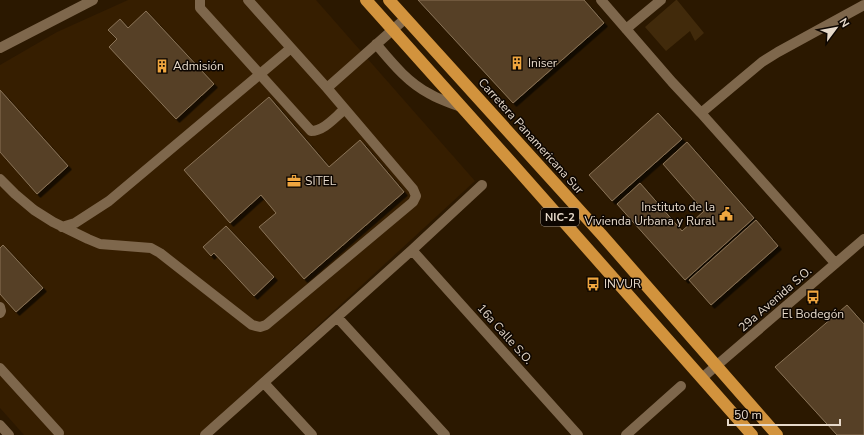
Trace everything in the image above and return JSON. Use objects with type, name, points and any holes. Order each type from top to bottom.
[{"type":"highway","name":"NIC-2","points":[[366,0],[752,435]]},
{"type":"highway","name":"Carretera Panamericana Sur","points":[[389,0],[601,234],[777,435]]},
{"type":"street","points":[[0,48],[92,0]]},
{"type":"street","points":[[200,0],[200,8],[311,131],[317,131],[324,128],[345,109]]},
{"type":"street","points":[[0,179],[34,210],[62,227],[100,244],[151,248],[160,252],[252,325],[260,327],[266,325],[413,202],[416,196],[413,189],[327,88],[248,0]]},
{"type":"street","points":[[601,0],[672,82],[835,263]]},
{"type":"street","points":[[626,29],[661,0]]},
{"type":"street","points":[[701,113],[757,67],[778,52],[864,5]]},
{"type":"street","points":[[327,88],[406,18]]},
{"type":"street","points":[[376,44],[396,68],[412,83],[430,95],[462,108]]},
{"type":"street","points":[[62,227],[75,223],[109,201],[291,48]]},
{"type":"street","points":[[205,435],[412,250],[482,185]]},
{"type":"street","name":"29a Avenida S.O.","points":[[702,378],[864,239]]},
{"type":"street","name":"16a Calle S.O.","points":[[412,250],[578,435]]},
{"type":"street","points":[[0,307],[2,311],[0,314]]},
{"type":"street","points":[[337,317],[444,435]]},
{"type":"street","points":[[0,368],[59,433]]},
{"type":"street","points":[[264,383],[312,435]]},
{"type":"street","points":[[626,435],[681,386]]},
{"type":"street","points":[[0,425],[9,435]]},
{"type":"shaded area","name":"SITEL","points":[[128,0],[316,0],[475,181],[199,435],[24,435],[0,408],[0,65],[57,32]]},
{"type":"shaded area","points":[[676,0],[704,33],[695,41],[690,31],[666,51],[645,27]]},
{"type":"building","name":"Iniser","points":[[418,0],[584,0],[604,23],[513,103]]},
{"type":"building","name":"Admisión","points":[[146,11],[214,84],[176,119],[109,47],[117,39],[108,30],[120,19],[128,28]]},
{"type":"building","points":[[0,90],[68,166],[37,194],[0,152]]},
{"type":"building","name":"SITEL","points":[[269,97],[329,167],[360,140],[404,192],[304,279],[259,227],[276,213],[261,195],[230,223],[184,170]]},
{"type":"building","name":"Instituto de la Vivienda Urbana y Rural","points":[[658,113],[682,139],[612,201],[589,175]]},
{"type":"building","name":"Instituto de la Vivienda Urbana y Rural","points":[[687,142],[754,218],[685,280],[617,204],[640,183],[682,231],[704,211],[663,164]]},
{"type":"building","name":"Instituto de la Vivienda Urbana y Rural","points":[[756,220],[778,246],[711,305],[689,280]]},
{"type":"building","points":[[226,226],[274,277],[254,296],[214,253],[211,256],[203,247]]},
{"type":"building","points":[[3,245],[43,288],[16,312],[0,294],[0,248]]},
{"type":"building","points":[[847,305],[864,324],[864,435],[837,435],[775,367]]},
{"type":"place","name":"Iniser","points":[[517,63]]},
{"type":"place","name":"Admisión","points":[[162,66]]},
{"type":"place","name":"SITEL","points":[[294,181]]},
{"type":"place","name":"Instituto de la Vivienda Urbana y Rural","points":[[726,214]]},
{"type":"place","name":"INVUR","points":[[593,284]]},
{"type":"place","name":"El Bodegón","points":[[813,297]]}]
